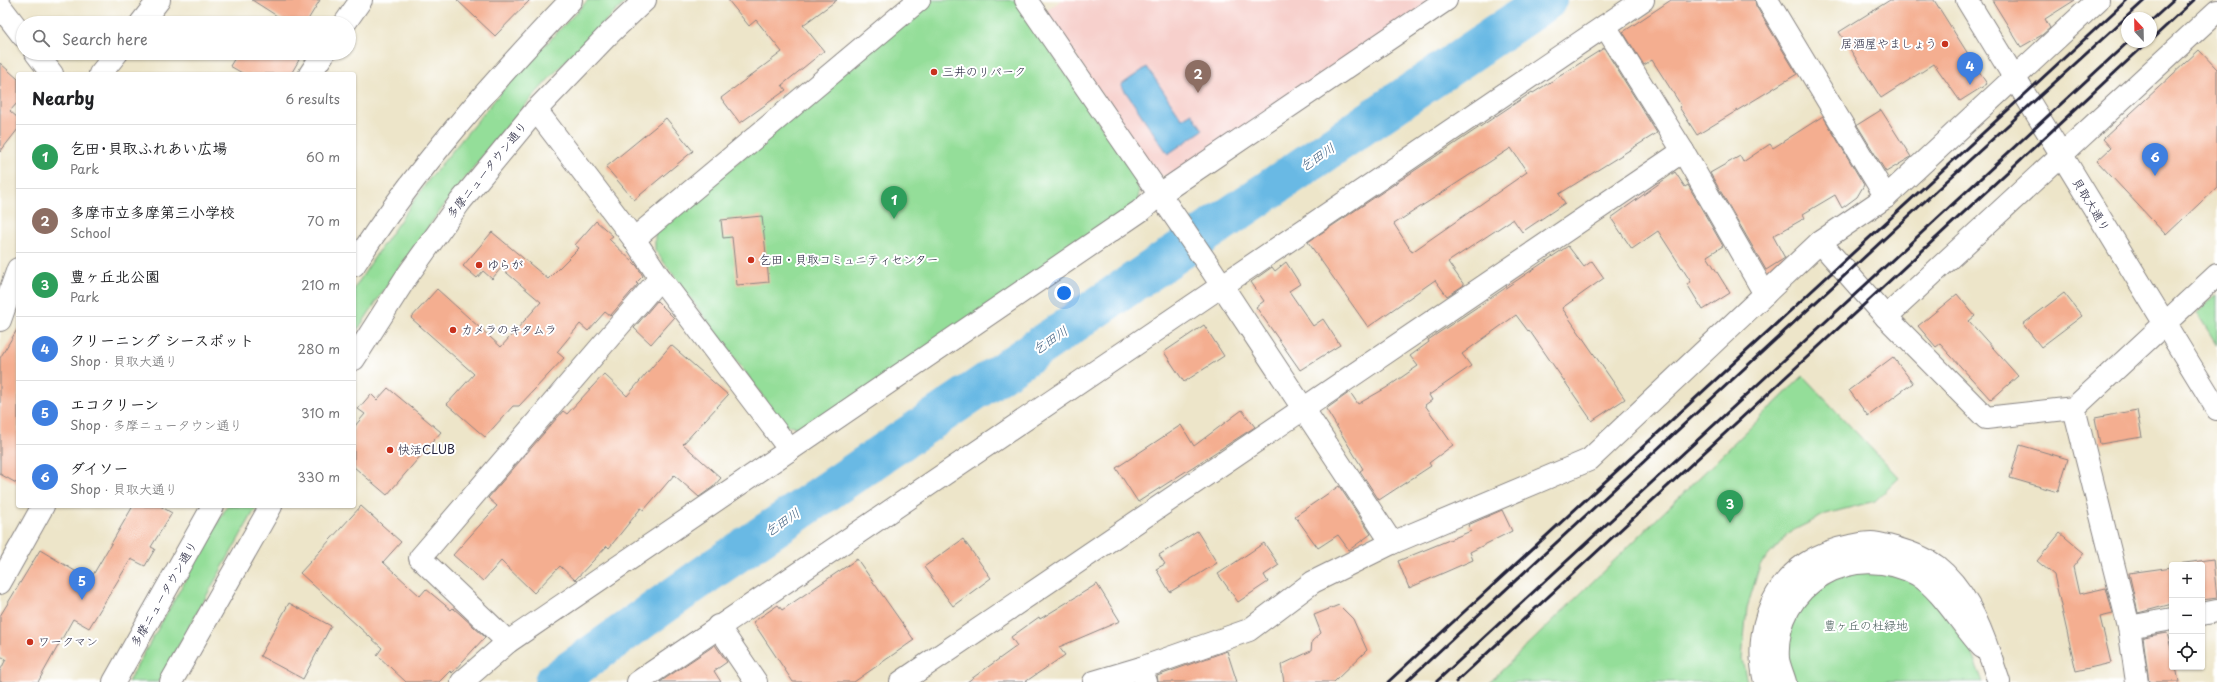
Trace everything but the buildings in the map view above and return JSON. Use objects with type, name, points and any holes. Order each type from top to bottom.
[{"type":"street","points":[[146,16],[159,0]]},
{"type":"street","points":[[350,16],[361,0]]},
{"type":"street","points":[[356,262],[422,167],[498,77],[572,0]]},
{"type":"street","name":"多摩ニュータウン通り","points":[[356,357],[405,278],[460,202],[536,110],[609,34],[645,0]]},
{"type":"street","points":[[634,239],[919,0]]},
{"type":"street","points":[[1026,0],[1217,278],[1392,543]]},
{"type":"street","points":[[462,682],[508,642],[1140,211],[1160,194],[1446,0]]},
{"type":"street","points":[[638,682],[1217,278],[1643,0]]},
{"type":"street","points":[[1767,0],[1886,197]]},
{"type":"street","name":"貝取大通り","points":[[1967,0],[2217,409]]},
{"type":"street","points":[[1094,682],[1144,675],[1249,630],[1313,582],[1392,543],[1589,460],[1820,242],[1886,197],[2098,0]]},
{"type":"street","points":[[0,6],[16,27]]},
{"type":"street","points":[[1886,317],[2217,11]]},
{"type":"street","points":[[1605,26],[1683,151],[1766,294]]},
{"type":"street","points":[[41,60],[50,72]]},
{"type":"street","points":[[102,72],[111,60]]},
{"type":"street","points":[[311,72],[319,60]]},
{"type":"street","points":[[536,110],[634,239],[660,278],[790,450]]},
{"type":"street","points":[[901,682],[1304,410],[1683,151]]},
{"type":"street","points":[[1820,242],[1886,317],[1986,418],[2074,408],[2217,275]]},
{"type":"street","points":[[0,320],[16,274]]},
{"type":"street","points":[[508,642],[420,558],[660,278]]},
{"type":"street","points":[[2074,408],[2129,627],[2137,682]]},
{"type":"street","points":[[0,583],[42,508]]},
{"type":"street","name":"多摩ニュータウン通り","points":[[114,682],[212,508]]},
{"type":"street","points":[[171,682],[270,508]]},
{"type":"street","points":[[1766,682],[1761,662],[1762,633],[1768,611],[1780,590],[1799,568],[1832,549],[1871,543],[1911,552],[1936,566],[1956,586],[1980,625],[1999,682]]},
{"type":"street","points":[[1785,682],[1778,659],[1781,630],[1791,605],[1810,583],[1832,568],[1859,561],[1888,563],[1918,576],[1940,595],[1965,629],[1990,656]]},
{"type":"street","points":[[2205,613],[2217,611]]},
{"type":"street","points":[[2129,627],[2169,620]]},
{"type":"street","points":[[718,626],[756,682]]},
{"type":"shaded area","points":[[1062,0],[1436,0],[1171,176],[1155,175],[1046,11]]},
{"type":"green space","points":[[588,0],[628,0],[552,75],[483,155],[450,197],[388,284],[359,328],[356,330],[356,286],[430,178],[507,85]]},
{"type":"green space","points":[[929,0],[1015,0],[1139,181],[1138,207],[809,430],[784,425],[655,250],[655,232]]},
{"type":"green space","points":[[2217,294],[2217,345],[2197,313]]},
{"type":"green space","points":[[1803,376],[1899,478],[1875,501],[1826,514],[1790,532],[1760,565],[1747,608],[1742,659],[1747,682],[1490,682]]},
{"type":"green space","points":[[226,508],[256,508],[158,682],[128,682]]},
{"type":"green space","name":"豊ヶ丘の杜緑地","points":[[1861,568],[1914,581],[1935,600],[1970,650],[1983,682],[1793,682],[1785,658],[1788,635],[1798,610],[1815,588]]},
{"type":"water","points":[[1531,0],[1557,0],[1521,24],[1514,11]]},
{"type":"water","points":[[1147,67],[1182,119],[1192,113],[1203,130],[1168,154],[1121,85]]},
{"type":"waterway","name":"乞田川","points":[[554,682],[712,570],[1547,0]]},
{"type":"railway","points":[[1388,682],[2127,0]]},
{"type":"railway","points":[[1406,682],[1938,189],[2145,0]]},
{"type":"railway","points":[[2157,16],[2174,0]]},
{"type":"railway","points":[[2157,34],[2194,0]]},
{"type":"railway","points":[[1436,682],[2122,48]]},
{"type":"railway","points":[[1456,682],[2142,48]]},
{"type":"place","name":"居酒屋やましょう","points":[[1945,44]]},
{"type":"place","name":"三井のリパーク","points":[[934,72]]},
{"type":"place","name":"クリーニング シースポット","points":[[1970,85]]},
{"type":"place","name":"多摩市立多摩第三小学校","points":[[1198,93]]},
{"type":"place","name":"ダイソー","points":[[2155,176]]},
{"type":"place","name":"乞田･貝取ふれあい広場","points":[[894,219]]},
{"type":"place","name":"乞田・貝取コミュニティセンター","points":[[751,260]]},
{"type":"place","name":"ゆらが","points":[[479,265]]},
{"type":"place","name":"カメラのキタムラ","points":[[453,330]]},
{"type":"place","name":"快活CLUB","points":[[390,450]]},
{"type":"place","name":"豊ヶ丘北公園","points":[[1730,523]]},
{"type":"place","name":"エコクリーン","points":[[82,600]]},
{"type":"place","name":"ワークマン","points":[[30,642]]}]
